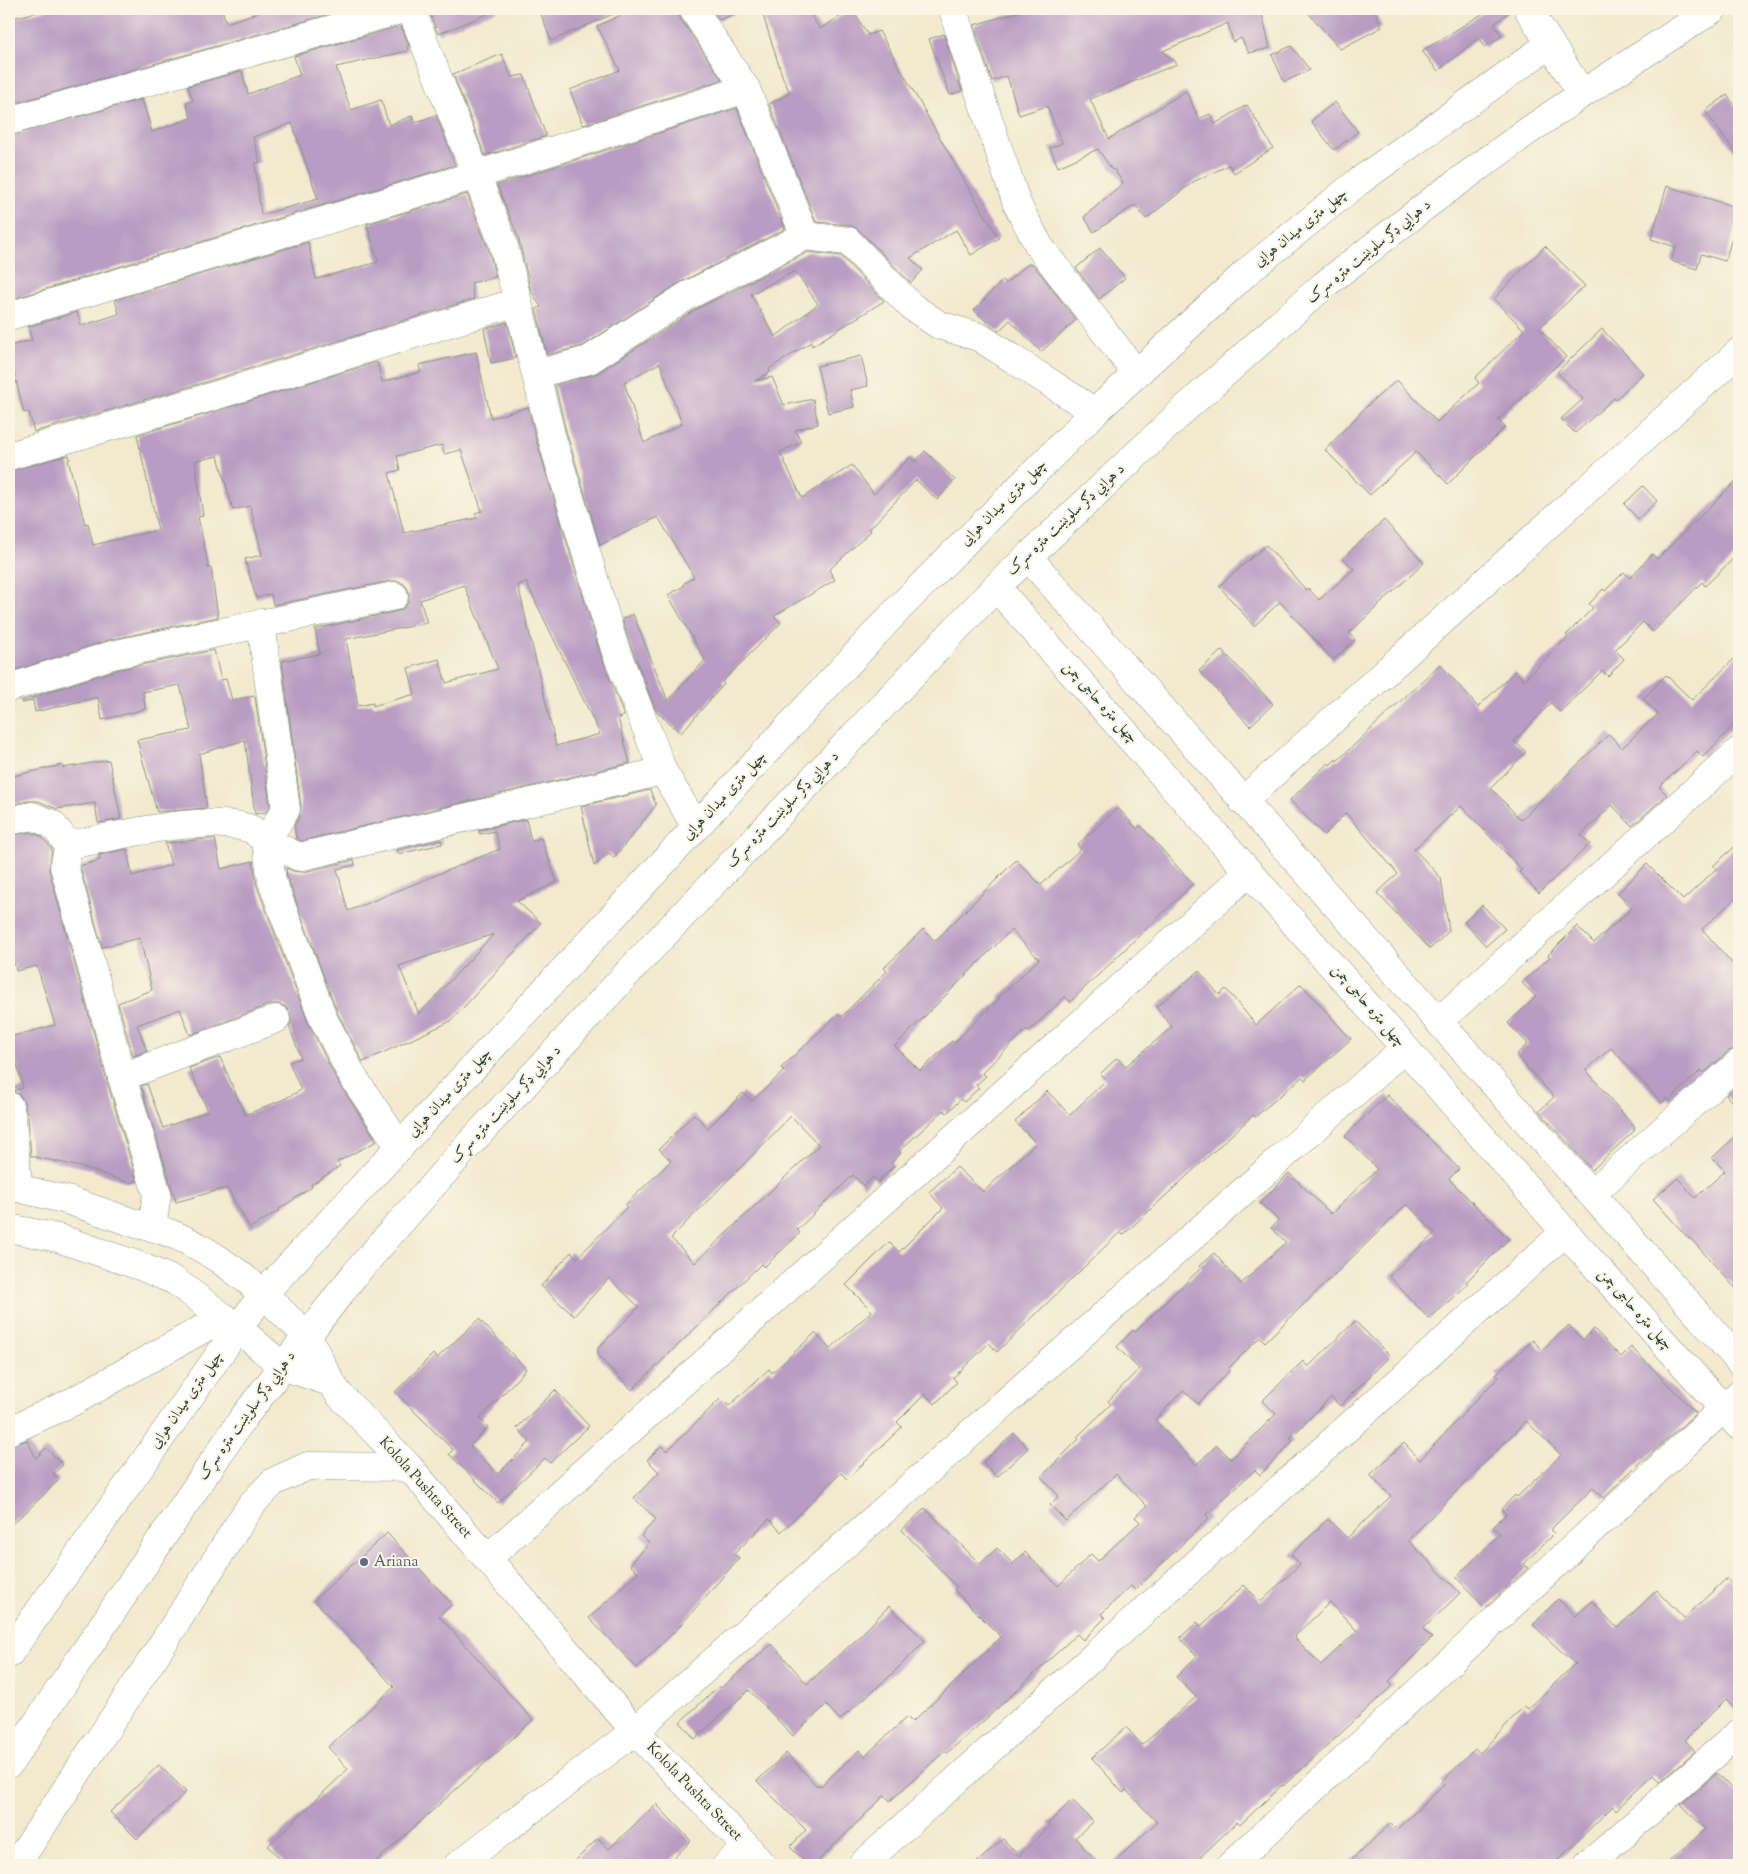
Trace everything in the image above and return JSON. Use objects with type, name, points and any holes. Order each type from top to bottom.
[{"type":"street","points":[[9,122],[403,9]]},
{"type":"street","points":[[411,9],[502,243],[551,434],[615,649],[664,771],[696,827]]},
{"type":"street","points":[[693,9],[746,89],[805,236]]},
{"type":"street","points":[[953,9],[1017,204],[1039,246],[1136,373]]},
{"type":"street","points":[[1528,9],[1582,94]]},
{"type":"street","name":"د هوايي ډګر سلویښت متره سړک","points":[[9,1764],[243,1418],[355,1274],[468,1145],[646,954],[996,587],[1182,412],[1324,285],[1432,200],[1582,94],[1713,9]]},
{"type":"street","name":"چهل متری میدان هوایی","points":[[9,1654],[231,1322],[264,1293],[900,607],[1095,412],[1249,270],[1358,182],[1550,44]]},
{"type":"street","points":[[9,316],[476,175],[746,89]]},
{"type":"street","points":[[536,374],[589,360],[687,296],[805,236],[848,241],[911,306],[939,325],[979,337],[1095,412]]},
{"type":"street","points":[[9,456],[211,397],[517,302]]},
{"type":"street","points":[[1243,801],[1739,352]]},
{"type":"street","points":[[1028,556],[1739,1362]]},
{"type":"street","name":"چهل متره حاجی چمن","points":[[996,587],[1406,1048],[1565,1232],[1734,1409]]},
{"type":"street","points":[[9,688],[112,655],[394,596]]},
{"type":"street","points":[[261,623],[286,809],[266,841],[272,882],[322,1018],[353,1077],[400,1147]]},
{"type":"street","points":[[1439,1021],[1739,751]]},
{"type":"street","points":[[69,845],[160,828],[215,822],[250,828],[266,841],[299,857],[664,771]]},
{"type":"street","points":[[9,821],[32,816],[52,824],[69,845]]},
{"type":"street","points":[[69,845],[64,866],[122,1077],[157,1194],[152,1227]]},
{"type":"street","points":[[487,1559],[1249,872]]},
{"type":"street","points":[[122,1077],[276,1019]]},
{"type":"street","points":[[458,1865],[635,1731],[1406,1048]]},
{"type":"street","points":[[1591,1194],[1739,1064]]},
{"type":"street","points":[[9,1106],[12,1119],[14,1187]]},
{"type":"street","name":"Kolola Pushta Street","points":[[14,1187],[67,1200],[140,1225],[152,1227],[188,1242],[218,1259],[264,1293],[306,1336],[330,1382],[339,1394],[409,1467],[635,1731],[754,1856]]},
{"type":"street","points":[[9,1228],[58,1238],[140,1266],[176,1281],[231,1322],[282,1366],[330,1382]]},
{"type":"street","points":[[862,1865],[1565,1232]]},
{"type":"street","points":[[9,1431],[72,1402],[231,1322]]},
{"type":"street","points":[[1231,1865],[1734,1409]]},
{"type":"street","points":[[16,1865],[158,1651],[251,1505],[274,1482],[308,1466],[409,1467]]},
{"type":"street","points":[[1588,1865],[1739,1733]]},
{"type":"street","points":[[727,1865],[754,1856]]},
{"type":"building","points":[[50,9],[222,9],[226,23],[269,9],[347,9],[9,105],[9,19]]},
{"type":"building","points":[[428,9],[498,9],[498,10],[438,34]]},
{"type":"building","points":[[539,9],[625,9],[551,41]]},
{"type":"building","points":[[634,9],[678,9],[680,18],[722,80],[583,125],[570,90],[620,70],[597,26]]},
{"type":"building","points":[[712,9],[741,9],[742,11],[719,20]]},
{"type":"building","points":[[761,9],[807,9],[820,29],[852,9],[868,35],[879,31],[999,238],[971,255],[956,230],[910,258],[923,270],[911,283],[859,230],[850,225],[816,222],[769,104],[790,93],[783,78]]},
{"type":"building","points":[[1028,9],[1261,9],[1270,48],[1249,53],[1241,38],[1233,42],[1228,23],[1163,51],[1177,64],[1090,99],[1109,139],[1186,91],[1199,119],[1210,114],[1215,124],[1247,105],[1273,148],[1234,173],[1229,165],[1193,182],[1146,219],[1135,205],[1094,232],[1084,217],[1123,183],[1098,149],[1058,167],[1050,148],[1062,143],[1047,106],[1019,115],[1007,76],[992,81],[979,42],[974,25]]},
{"type":"building","points":[[1305,9],[1374,9],[1382,27],[1340,49]]},
{"type":"building","points":[[1490,9],[1507,9],[1509,12],[1494,24],[1502,36],[1485,47],[1479,37],[1438,71],[1422,51]]},
{"type":"building","points":[[401,26],[409,45],[407,46],[408,51],[336,67],[351,110],[381,100],[389,125],[412,116],[414,123],[436,115],[455,165],[16,298],[9,268],[9,136],[142,99],[152,132],[191,118],[186,103],[193,101],[188,86],[242,71],[248,94],[300,75],[294,56]],"holes":[[[292,123],[318,199],[261,215],[255,164],[260,162],[253,137]]]},
{"type":"building","points":[[944,34],[962,91],[950,95],[929,39]]},
{"type":"building","points":[[1291,46],[1310,70],[1284,82],[1272,55]]},
{"type":"building","points":[[502,54],[511,77],[524,75],[546,136],[485,156],[453,74]]},
{"type":"building","points":[[1727,95],[1739,111],[1739,158],[1705,111]]},
{"type":"building","points":[[1335,102],[1358,132],[1334,150],[1311,121]]},
{"type":"building","points":[[737,108],[785,229],[679,283],[583,346],[547,355],[536,309],[541,307],[531,291],[518,237],[497,185]]},
{"type":"building","points":[[1667,186],[1739,208],[1739,215],[1725,261],[1701,254],[1697,269],[1671,261],[1676,247],[1651,239]]},
{"type":"building","points":[[467,194],[488,248],[496,277],[471,283],[474,299],[206,382],[34,432],[29,412],[24,413],[9,346],[32,340],[28,327],[77,312],[81,326],[119,314],[115,300],[308,242],[316,279],[378,262],[367,224]]},
{"type":"building","points":[[1545,246],[1585,286],[1539,328],[1566,357],[1498,420],[1505,427],[1448,484],[1416,452],[1370,495],[1325,450],[1368,405],[1397,380],[1437,422],[1479,383],[1475,378],[1524,330],[1494,299]]},
{"type":"building","points":[[1100,248],[1125,278],[1099,299],[1076,268]]},
{"type":"building","points":[[808,252],[841,256],[884,301],[812,346],[811,342],[769,369],[770,372],[755,381],[772,377],[784,405],[813,399],[818,424],[795,430],[801,442],[780,452],[802,498],[852,465],[874,494],[910,457],[915,462],[925,451],[955,480],[937,500],[916,480],[869,529],[871,531],[829,570],[835,580],[774,616],[781,623],[722,682],[724,684],[681,733],[656,711],[622,619],[633,614],[668,701],[705,660],[668,595],[684,586],[683,584],[694,577],[658,517],[600,545],[566,431],[555,385],[598,373],[695,310]],"holes":[[[795,271],[818,304],[775,337],[751,294]],[[660,363],[682,424],[644,443],[624,382]]]},
{"type":"building","points":[[1028,264],[1033,264],[1076,320],[1041,352],[1010,320],[999,331],[974,310],[1003,280],[1006,283]]},
{"type":"building","points":[[507,322],[516,358],[491,363],[484,329]]},
{"type":"building","points":[[1602,329],[1643,373],[1615,400],[1614,398],[1575,433],[1561,419],[1583,399],[1557,372]]},
{"type":"building","points":[[476,352],[491,418],[528,407],[600,653],[624,716],[618,718],[630,763],[301,841],[296,838],[294,825],[299,817],[301,807],[282,661],[320,654],[315,629],[398,611],[404,608],[409,601],[409,592],[406,586],[399,581],[391,581],[273,605],[271,594],[256,598],[245,559],[262,555],[250,506],[233,510],[218,456],[195,461],[203,516],[198,517],[209,569],[211,568],[218,617],[109,640],[12,671],[9,660],[9,471],[69,455],[70,459],[68,460],[85,524],[88,523],[93,545],[158,530],[137,435],[377,362],[382,382],[421,372],[419,365]],"holes":[[[442,445],[444,454],[461,450],[482,511],[475,513],[477,518],[404,533],[389,473],[400,470],[397,456]],[[526,582],[600,734],[556,746],[518,585]],[[464,585],[498,669],[446,683],[439,659],[408,668],[415,694],[373,706],[373,703],[358,706],[346,639],[427,623],[420,600]]]},
{"type":"building","points":[[861,356],[868,386],[850,390],[854,407],[828,413],[817,366]]},
{"type":"building","points":[[1739,478],[1739,553],[1705,586],[1702,582],[1653,632],[1643,622],[1615,650],[1624,659],[1608,676],[1602,671],[1560,712],[1551,703],[1514,741],[1526,752],[1491,788],[1521,820],[1609,734],[1622,748],[1658,714],[1643,699],[1666,675],[1692,700],[1739,654],[1739,720],[1703,757],[1697,751],[1659,787],[1667,795],[1632,826],[1612,805],[1581,835],[1590,844],[1539,893],[1519,872],[1522,870],[1461,806],[1414,849],[1441,878],[1449,931],[1430,949],[1377,893],[1398,874],[1346,813],[1324,835],[1290,800],[1328,763],[1330,765],[1336,759],[1337,761],[1440,664],[1478,707],[1515,671],[1524,680],[1568,637],[1566,635],[1593,608],[1589,604],[1603,589],[1605,591],[1624,572],[1630,578],[1652,554],[1657,559]]},
{"type":"building","points":[[1643,486],[1657,501],[1638,519],[1624,504]]},
{"type":"building","points":[[1384,520],[1424,563],[1349,633],[1355,640],[1333,660],[1280,602],[1254,626],[1219,586],[1266,545],[1306,590],[1308,588],[1319,600],[1354,569],[1343,558]]},
{"type":"building","points":[[214,650],[221,680],[226,679],[232,700],[255,696],[270,806],[266,812],[255,814],[245,740],[199,754],[207,808],[157,812],[137,740],[191,730],[180,685],[143,692],[145,709],[102,720],[98,697],[35,712],[33,700],[22,703],[21,701],[116,670]]},
{"type":"building","points":[[1222,650],[1273,704],[1250,726],[1199,671]]},
{"type":"building","points":[[109,760],[121,819],[98,823],[95,803],[57,809],[38,801],[9,805],[9,777],[62,765],[63,768]]},
{"type":"building","points":[[650,790],[656,805],[614,858],[609,853],[594,866],[581,806]]},
{"type":"building","points":[[1118,808],[1137,829],[1140,825],[1193,884],[1070,1002],[1065,997],[1029,1031],[1027,1029],[982,1073],[986,1076],[976,1085],[979,1088],[964,1102],[961,1099],[947,1113],[944,1110],[899,1151],[901,1153],[891,1163],[894,1166],[878,1182],[873,1177],[864,1186],[853,1175],[797,1230],[800,1233],[764,1267],[761,1264],[632,1390],[598,1356],[598,1348],[639,1307],[609,1278],[574,1316],[541,1286],[571,1252],[577,1258],[627,1207],[625,1205],[671,1161],[659,1149],[694,1114],[708,1128],[743,1093],[752,1101],[784,1071],[781,1068],[838,1014],[841,1017],[887,971],[884,968],[923,929],[935,941],[1016,860],[1041,885],[1081,849],[1077,845]],"holes":[[[1011,930],[1039,959],[954,1043],[952,1041],[920,1071],[895,1046]],[[791,1116],[819,1145],[695,1263],[671,1238]]]},
{"type":"building","points":[[526,819],[531,841],[541,838],[557,882],[517,901],[541,923],[451,1021],[363,1062],[337,1012],[287,877],[286,868],[303,872],[354,860],[355,865],[337,869],[348,911],[500,849],[495,831],[480,834],[479,830]],"holes":[[[494,934],[419,1014],[399,966]]]},
{"type":"building","points":[[31,832],[42,837],[52,849],[49,870],[107,1081],[137,1181],[129,1183],[86,1168],[31,1156],[28,1118],[24,1102],[20,1095],[13,1091],[23,1088],[10,1037],[55,1025],[37,966],[16,971],[15,964],[9,966],[9,836]]},
{"type":"building","points":[[215,839],[221,869],[253,861],[257,886],[309,1025],[339,1084],[377,1141],[337,1162],[340,1166],[311,1185],[312,1187],[280,1210],[250,1228],[227,1188],[176,1202],[141,1086],[147,1084],[163,1128],[208,1111],[189,1068],[220,1057],[245,1115],[282,1100],[301,1090],[289,1062],[301,1058],[289,1026],[291,1021],[290,1013],[286,1007],[271,1004],[190,1035],[180,1009],[137,1025],[147,1051],[133,1056],[118,1003],[152,990],[140,938],[102,947],[80,866],[100,860],[99,855],[127,849],[132,876],[171,865],[165,843]]},
{"type":"building","points":[[441,840],[442,844],[399,854],[397,850]]},
{"type":"building","points":[[1739,843],[1739,895],[1702,929],[1739,971],[1739,1048],[1729,1051],[1704,1073],[1701,1070],[1669,1101],[1667,1098],[1662,1103],[1611,1048],[1586,1070],[1635,1130],[1592,1170],[1539,1111],[1554,1097],[1516,1055],[1528,1044],[1508,1023],[1536,997],[1522,983],[1550,957],[1548,955],[1577,926],[1594,943],[1632,908],[1618,893],[1647,864],[1683,900],[1716,869],[1713,866]]},
{"type":"building","points":[[1482,905],[1505,929],[1486,946],[1464,922]]},
{"type":"building","points":[[1199,971],[1219,995],[1226,989],[1256,1025],[1301,984],[1351,1039],[1305,1080],[1302,1077],[1255,1117],[1253,1115],[1123,1235],[1120,1232],[997,1352],[989,1343],[953,1378],[957,1382],[935,1404],[925,1394],[897,1422],[902,1427],[847,1479],[841,1473],[781,1532],[769,1519],[734,1554],[739,1558],[680,1626],[637,1668],[589,1618],[638,1572],[630,1565],[649,1543],[641,1536],[656,1519],[634,1498],[659,1472],[647,1460],[661,1446],[667,1451],[721,1398],[729,1406],[769,1369],[772,1373],[815,1333],[830,1349],[872,1311],[846,1285],[889,1242],[899,1252],[943,1208],[929,1192],[957,1167],[983,1192],[1036,1143],[1015,1122],[1047,1091],[1070,1115],[1106,1080],[1100,1074],[1117,1058],[1126,1066],[1172,1027],[1156,1007]]},
{"type":"building","points":[[1739,1084],[1739,1110],[1726,1095]]},
{"type":"building","points":[[1387,1095],[1459,1169],[1449,1179],[1509,1239],[1466,1282],[1468,1284],[1429,1319],[1389,1276],[1435,1233],[1407,1204],[1265,1342],[1260,1337],[1228,1369],[1229,1371],[1198,1404],[1183,1390],[1155,1420],[1196,1465],[1217,1445],[1231,1459],[1276,1414],[1262,1401],[1303,1361],[1308,1367],[1355,1321],[1390,1356],[1340,1406],[1331,1397],[1290,1438],[1293,1441],[1260,1475],[1255,1470],[1206,1515],[1209,1518],[1135,1590],[1131,1586],[1101,1614],[1105,1618],[1083,1640],[1077,1634],[947,1753],[945,1751],[890,1801],[885,1795],[814,1865],[808,1865],[790,1847],[806,1830],[757,1781],[786,1753],[817,1786],[818,1784],[821,1786],[859,1750],[865,1756],[907,1717],[912,1722],[1001,1637],[954,1590],[957,1587],[902,1530],[925,1508],[980,1564],[997,1548],[1013,1564],[1025,1552],[1058,1586],[1091,1554],[1098,1561],[1140,1522],[1135,1517],[1147,1506],[1116,1474],[1066,1521],[1050,1505],[1059,1496],[1041,1477],[1079,1439],[1077,1437],[1111,1404],[1108,1401],[1139,1369],[1117,1347],[1133,1330],[1135,1332],[1214,1253],[1241,1284],[1286,1242],[1271,1228],[1278,1220],[1260,1203],[1289,1173],[1331,1214],[1377,1169],[1345,1136]]},
{"type":"building","points":[[1739,1133],[1739,1292],[1653,1199],[1678,1178],[1695,1198],[1725,1171],[1712,1158]]},
{"type":"building","points":[[479,1319],[526,1369],[480,1419],[488,1427],[470,1446],[498,1474],[530,1442],[517,1428],[555,1390],[589,1426],[550,1463],[545,1458],[498,1503],[449,1454],[453,1450],[395,1392],[433,1354],[437,1358]]},
{"type":"building","points":[[1569,1325],[1583,1340],[1594,1329],[1621,1357],[1631,1347],[1696,1413],[1643,1459],[1604,1498],[1593,1488],[1550,1530],[1554,1533],[1524,1564],[1528,1568],[1485,1608],[1456,1577],[1500,1534],[1493,1527],[1506,1514],[1501,1509],[1515,1495],[1517,1497],[1561,1455],[1526,1421],[1408,1540],[1460,1593],[1423,1629],[1432,1638],[1389,1681],[1393,1685],[1240,1825],[1237,1822],[1192,1865],[1111,1865],[1157,1822],[1126,1790],[1123,1793],[1092,1758],[1126,1727],[1142,1745],[1196,1697],[1176,1677],[1197,1656],[1180,1638],[1197,1622],[1201,1626],[1244,1585],[1261,1602],[1300,1564],[1291,1555],[1328,1519],[1347,1538],[1391,1496],[1370,1475],[1404,1443],[1420,1460],[1499,1377],[1496,1374],[1533,1340],[1542,1350]],"holes":[[[1330,1602],[1357,1631],[1321,1665],[1294,1637]]]},
{"type":"building","points":[[1014,1433],[1028,1448],[997,1477],[983,1462]]},
{"type":"building","points":[[27,1440],[36,1458],[46,1448],[63,1465],[53,1474],[59,1480],[9,1526],[9,1446]]},
{"type":"building","points":[[387,1533],[452,1604],[439,1616],[533,1720],[372,1865],[286,1865],[268,1846],[348,1769],[328,1747],[394,1687],[314,1600]]},
{"type":"building","points":[[1727,1578],[1739,1591],[1739,1713],[1726,1699],[1685,1740],[1695,1751],[1660,1782],[1653,1775],[1616,1810],[1613,1806],[1553,1865],[1346,1865],[1391,1823],[1397,1829],[1444,1785],[1441,1782],[1475,1749],[1480,1753],[1524,1706],[1528,1709],[1575,1664],[1533,1625],[1558,1599],[1576,1616],[1592,1601],[1617,1628],[1657,1590],[1684,1618]]},
{"type":"building","points":[[889,1606],[925,1641],[891,1675],[840,1720],[826,1705],[793,1736],[749,1690],[695,1739],[680,1722],[719,1686],[721,1688],[772,1644],[807,1684],[856,1640]]},
{"type":"building","points":[[159,1765],[186,1792],[137,1839],[110,1812]]},
{"type":"building","points":[[1717,1773],[1739,1797],[1739,1865],[1666,1865],[1705,1829],[1681,1804]]},
{"type":"building","points":[[1072,1800],[1093,1821],[1075,1838],[1100,1865],[974,1865],[1003,1839],[1019,1856],[1050,1826],[1048,1824]]},
{"type":"building","points":[[656,1804],[691,1841],[666,1865],[571,1865],[598,1838],[609,1849]]},
{"type":"place","name":"Ariana","points":[[364,1562]]}]
